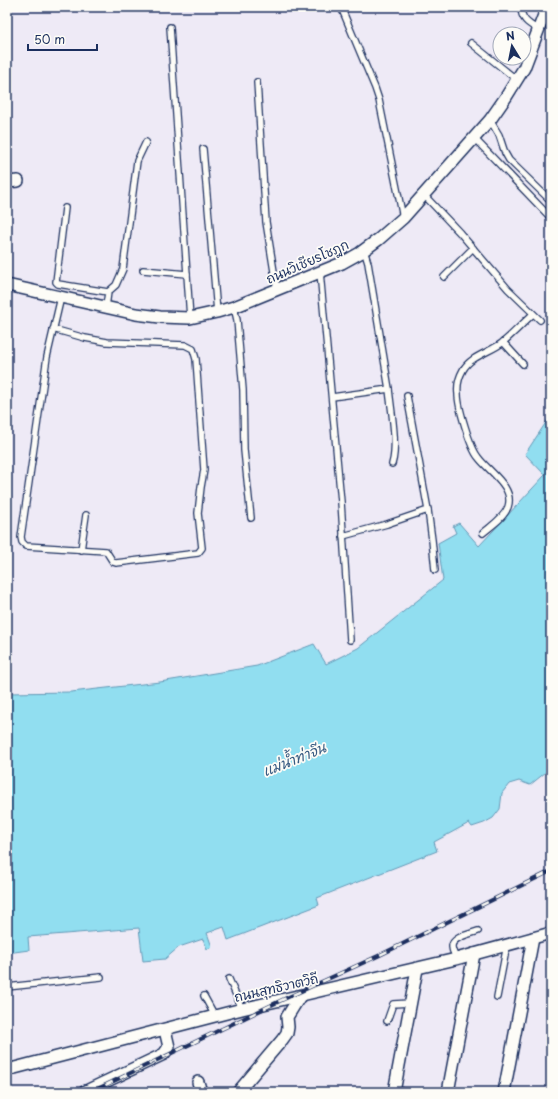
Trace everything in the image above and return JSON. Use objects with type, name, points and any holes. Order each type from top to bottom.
[{"type":"street","name":"ถนนวิเชียรโชฎก","points":[[7,285],[106,307],[160,317],[190,318],[234,307],[342,263],[364,250],[403,218],[490,120],[517,81],[524,68],[547,7]]},
{"type":"street","name":"ถนนสุทธิวาตวิถี","points":[[7,1070],[242,1009],[417,969],[551,933]]},
{"type":"street","points":[[504,1092],[533,938]]},
{"type":"street","points":[[448,1092],[474,954]]},
{"type":"street","points":[[394,1092],[417,969]]},
{"type":"street","points":[[238,1092],[287,1033],[287,1017],[300,996]]},
{"type":"street","points":[[84,1092],[164,1054],[169,1047],[165,1030]]},
{"type":"lane","points":[[341,7],[379,100],[403,218]]},
{"type":"lane","points":[[521,7],[522,15],[525,21],[539,30]]},
{"type":"lane","points":[[170,27],[190,318]]},
{"type":"lane","points":[[471,43],[517,81]]},
{"type":"lane","points":[[257,82],[266,222],[277,290]]},
{"type":"lane","points":[[490,120],[499,135],[509,160],[551,201]]},
{"type":"lane","points":[[474,138],[551,218]]},
{"type":"lane","points":[[106,307],[108,292],[116,285],[122,269],[137,161],[146,142]]},
{"type":"lane","points":[[203,149],[218,312]]},
{"type":"lane","points":[[424,195],[473,248],[508,289],[540,320]]},
{"type":"lane","points":[[65,208],[56,282],[58,284],[108,292]]},
{"type":"lane","points":[[444,277],[473,248]]},
{"type":"lane","points":[[364,250],[376,309],[389,389],[394,448],[394,459],[392,464]]},
{"type":"lane","points":[[143,270],[187,274]]},
{"type":"lane","points":[[320,272],[332,396],[350,640]]},
{"type":"lane","points":[[53,328],[85,338],[108,342],[186,345],[193,349],[196,359],[204,470],[198,513],[202,548],[198,553],[121,563],[113,562],[106,551],[26,546],[22,542],[21,537],[46,357],[53,328],[61,297]]},
{"type":"lane","points":[[234,307],[237,320],[243,383],[244,450],[251,518]]},
{"type":"lane","points":[[483,533],[504,513],[508,506],[507,491],[490,469],[478,457],[472,447],[458,395],[458,384],[460,376],[467,364],[472,359],[503,342],[534,314]]},
{"type":"lane","points":[[503,342],[524,364]]},
{"type":"lane","points":[[332,396],[389,389]]},
{"type":"lane","points":[[407,396],[428,510],[434,570]]},
{"type":"lane","points":[[343,536],[387,524],[428,510]]},
{"type":"lane","points":[[81,550],[86,515]]},
{"type":"lane","points":[[456,959],[452,942],[456,939],[478,931]]},
{"type":"lane","points":[[497,997],[507,945]]},
{"type":"lane","points":[[7,987],[101,978]]},
{"type":"lane","points":[[229,979],[242,1009]]},
{"type":"lane","points":[[204,996],[215,1016]]},
{"type":"lane","points":[[387,1020],[393,1004],[410,1003]]},
{"type":"water","name":"แม่น้ำท่าจีน","points":[[551,415],[551,768],[530,785],[519,781],[509,784],[502,793],[500,809],[493,818],[472,827],[469,823],[434,842],[437,851],[317,898],[319,905],[228,940],[224,927],[207,933],[212,947],[207,949],[203,939],[179,947],[165,959],[143,961],[139,928],[28,937],[29,950],[7,953],[7,693],[71,692],[160,682],[257,666],[314,644],[326,664],[358,648],[443,580],[438,543],[456,533],[453,526],[459,523],[479,546],[545,475],[525,454]]},
{"type":"railway","points":[[91,1092],[284,999],[378,956],[551,871]]}]
